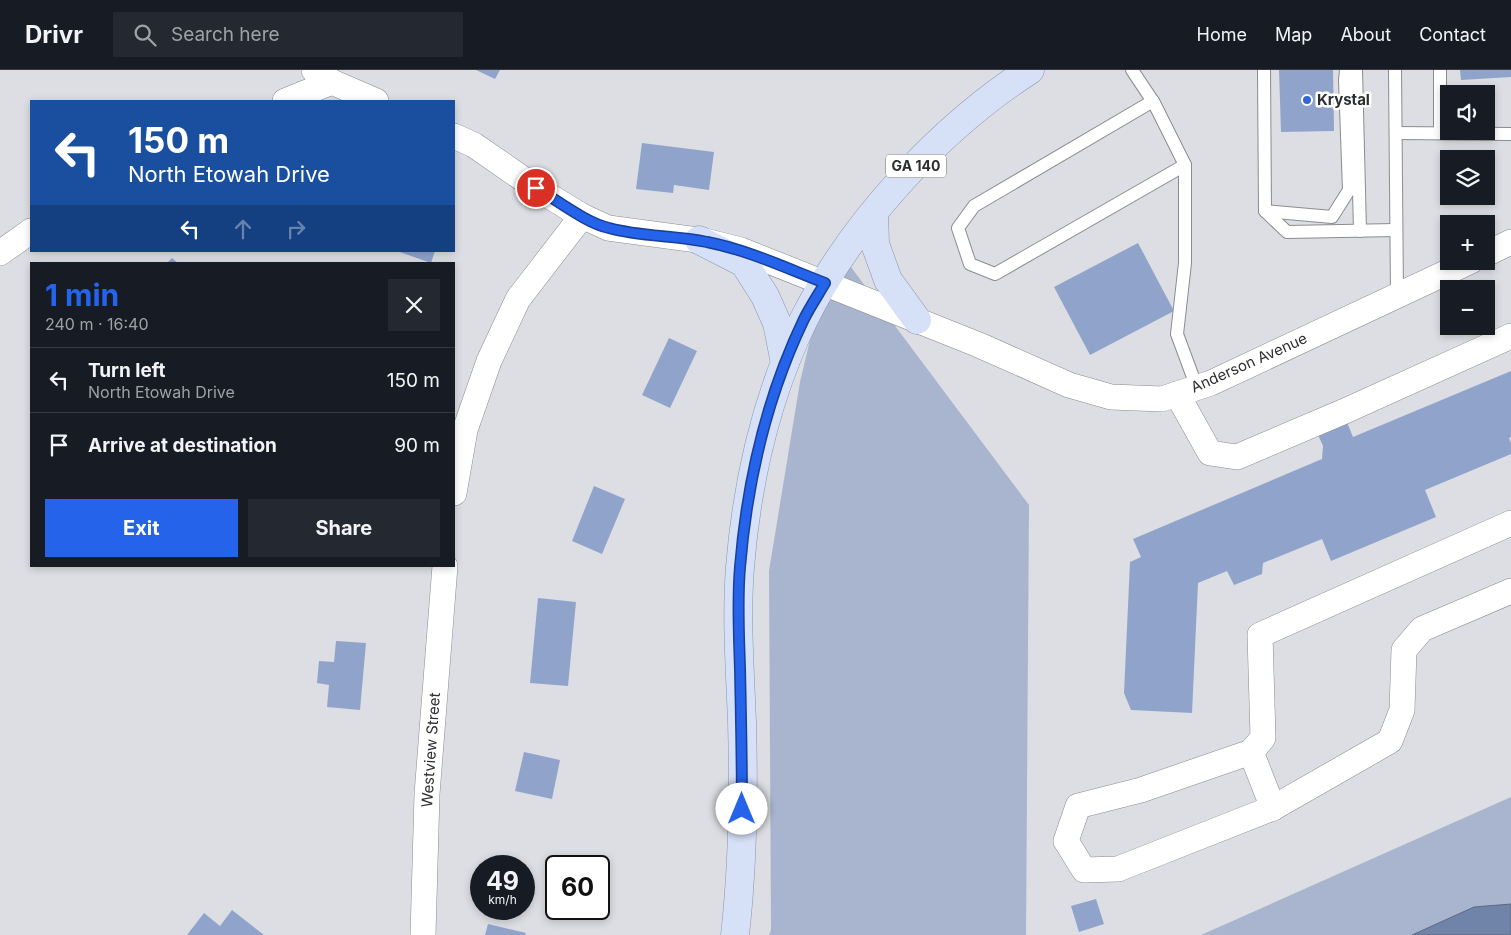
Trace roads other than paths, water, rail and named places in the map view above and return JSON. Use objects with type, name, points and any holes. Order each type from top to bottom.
[{"type":"main road","name":"GA 140","points":[[735,935],[740,873],[742,809],[740,568],[748,500],[756,457],[785,363],[804,319],[825,283],[851,243],[874,213],[939,142],[1001,89],[1030,70]]},
{"type":"main road","points":[[874,213],[875,244],[888,280],[917,320]]},
{"type":"main road","points":[[699,240],[744,264],[765,296],[777,323],[785,363]]},
{"type":"street","points":[[287,100],[323,76],[374,100]]},
{"type":"street","name":"Anderson Avenue","points":[[455,136],[474,145],[536,188],[582,216],[608,228],[699,240],[741,250],[979,345],[1069,385],[1111,398],[1162,399],[1211,383],[1452,270]]},
{"type":"street","points":[[455,487],[465,430],[489,361],[518,299],[582,216]]},
{"type":"street","points":[[0,253],[30,232]]},
{"type":"street","points":[[1495,250],[1511,242]]},
{"type":"street","points":[[1187,391],[1210,453],[1237,457],[1345,412],[1511,336]]},
{"type":"street","points":[[1511,523],[1260,635],[1263,738],[1251,752],[1141,790],[1078,806],[1066,841],[1084,870],[1118,869],[1273,808],[1390,741],[1402,710],[1404,650],[1422,630],[1511,591]]},
{"type":"street","name":"Westview Street","points":[[423,935],[427,794],[445,567]]},
{"type":"street","points":[[1251,752],[1273,808]]},
{"type":"lane","points":[[1132,70],[1153,101],[1185,166],[1185,263],[1177,334],[1187,391]]},
{"type":"lane","points":[[1264,70],[1265,211],[1286,232],[1396,230]]},
{"type":"lane","points":[[1265,211],[1332,217],[1349,190],[1344,80],[1346,70]]},
{"type":"lane","points":[[1356,70],[1360,230]]},
{"type":"lane","points":[[1395,70],[1397,296]]},
{"type":"lane","points":[[1440,70],[1440,85]]},
{"type":"lane","points":[[1153,101],[974,206],[958,228],[970,264],[995,274],[1185,166]]},
{"type":"lane","points":[[1396,133],[1440,133]]},
{"type":"lane","points":[[1495,134],[1511,134]]},
{"type":"place","name":"Krystal","points":[[1307,100]]}]
